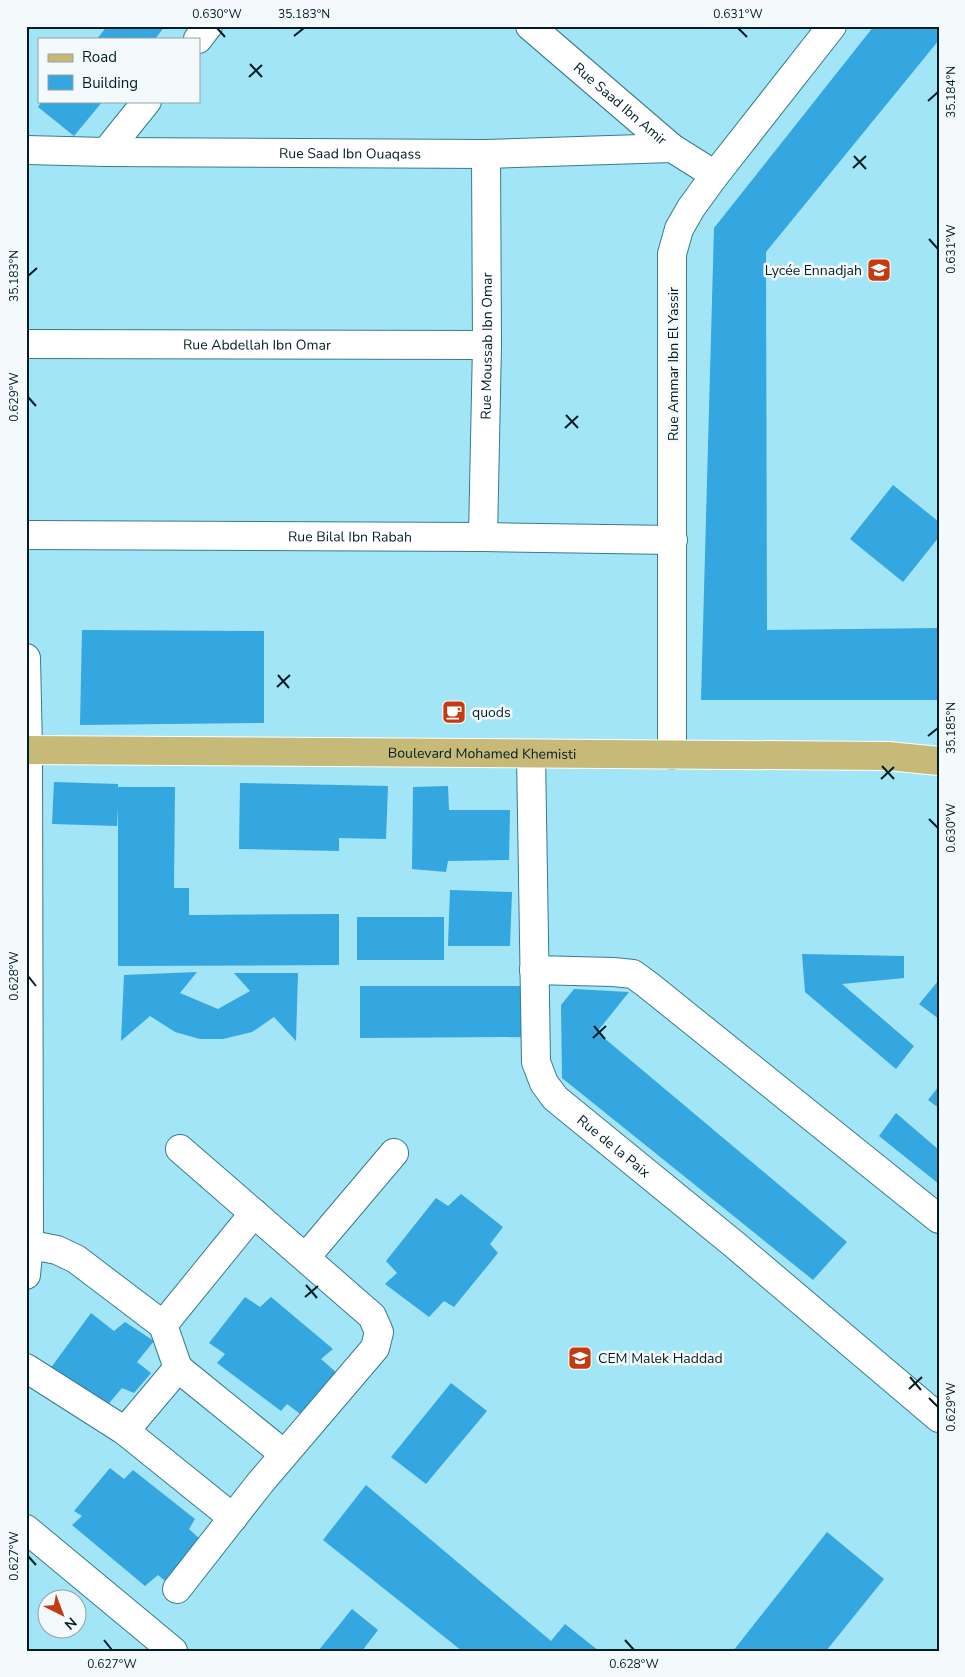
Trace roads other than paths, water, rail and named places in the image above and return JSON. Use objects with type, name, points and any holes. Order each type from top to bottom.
[{"type":"main road","name":"Boulevard Mohamed Khemisti","points":[[27,750],[888,756],[939,761]]},
{"type":"street","points":[[199,38],[208,26]]},
{"type":"street","name":"Rue Saad Ibn Amir","points":[[530,26],[672,148],[715,175]]},
{"type":"street","name":"Rue Ammar Ibn El Yassir","points":[[672,755],[672,254],[679,229],[691,208],[832,26]]},
{"type":"street","points":[[106,152],[146,102]]},
{"type":"street","points":[[26,126],[26,167]]},
{"type":"street","name":"Rue Saad Ibn Ouaqass","points":[[26,150],[486,154],[672,148]]},
{"type":"street","name":"Rue Moussab Ibn Omar","points":[[483,537],[487,345],[486,154]]},
{"type":"street","name":"Rue Abdellah Ibn Omar","points":[[26,344],[487,345]]},
{"type":"street","name":"Rue Bilal Ibn Rabah","points":[[26,535],[483,537],[673,540]]},
{"type":"street","points":[[26,658],[28,1244],[26,1275]]},
{"type":"street","name":"Rue de la Paix","points":[[531,754],[536,1062],[544,1083],[555,1098],[936,1410]]},
{"type":"street","points":[[534,970],[633,974],[939,1219]]},
{"type":"street","points":[[177,1589],[284,1454],[375,1348],[379,1332],[372,1316],[180,1149]]},
{"type":"street","points":[[306,1257],[394,1153]]},
{"type":"street","points":[[163,1325],[254,1212]]},
{"type":"street","points":[[28,1244],[57,1250],[76,1259],[163,1325],[178,1368],[284,1454]]},
{"type":"street","points":[[26,1368],[125,1431],[233,1518]]},
{"type":"street","points":[[125,1431],[178,1368]]},
{"type":"street","points":[[26,1529],[167,1649]]},
{"type":"place","name":"Lycée Ennadjah","points":[[879,270]]},
{"type":"place","name":"quods","points":[[454,712]]},
{"type":"place","name":"CEM Malek Haddad","points":[[580,1358]]}]
